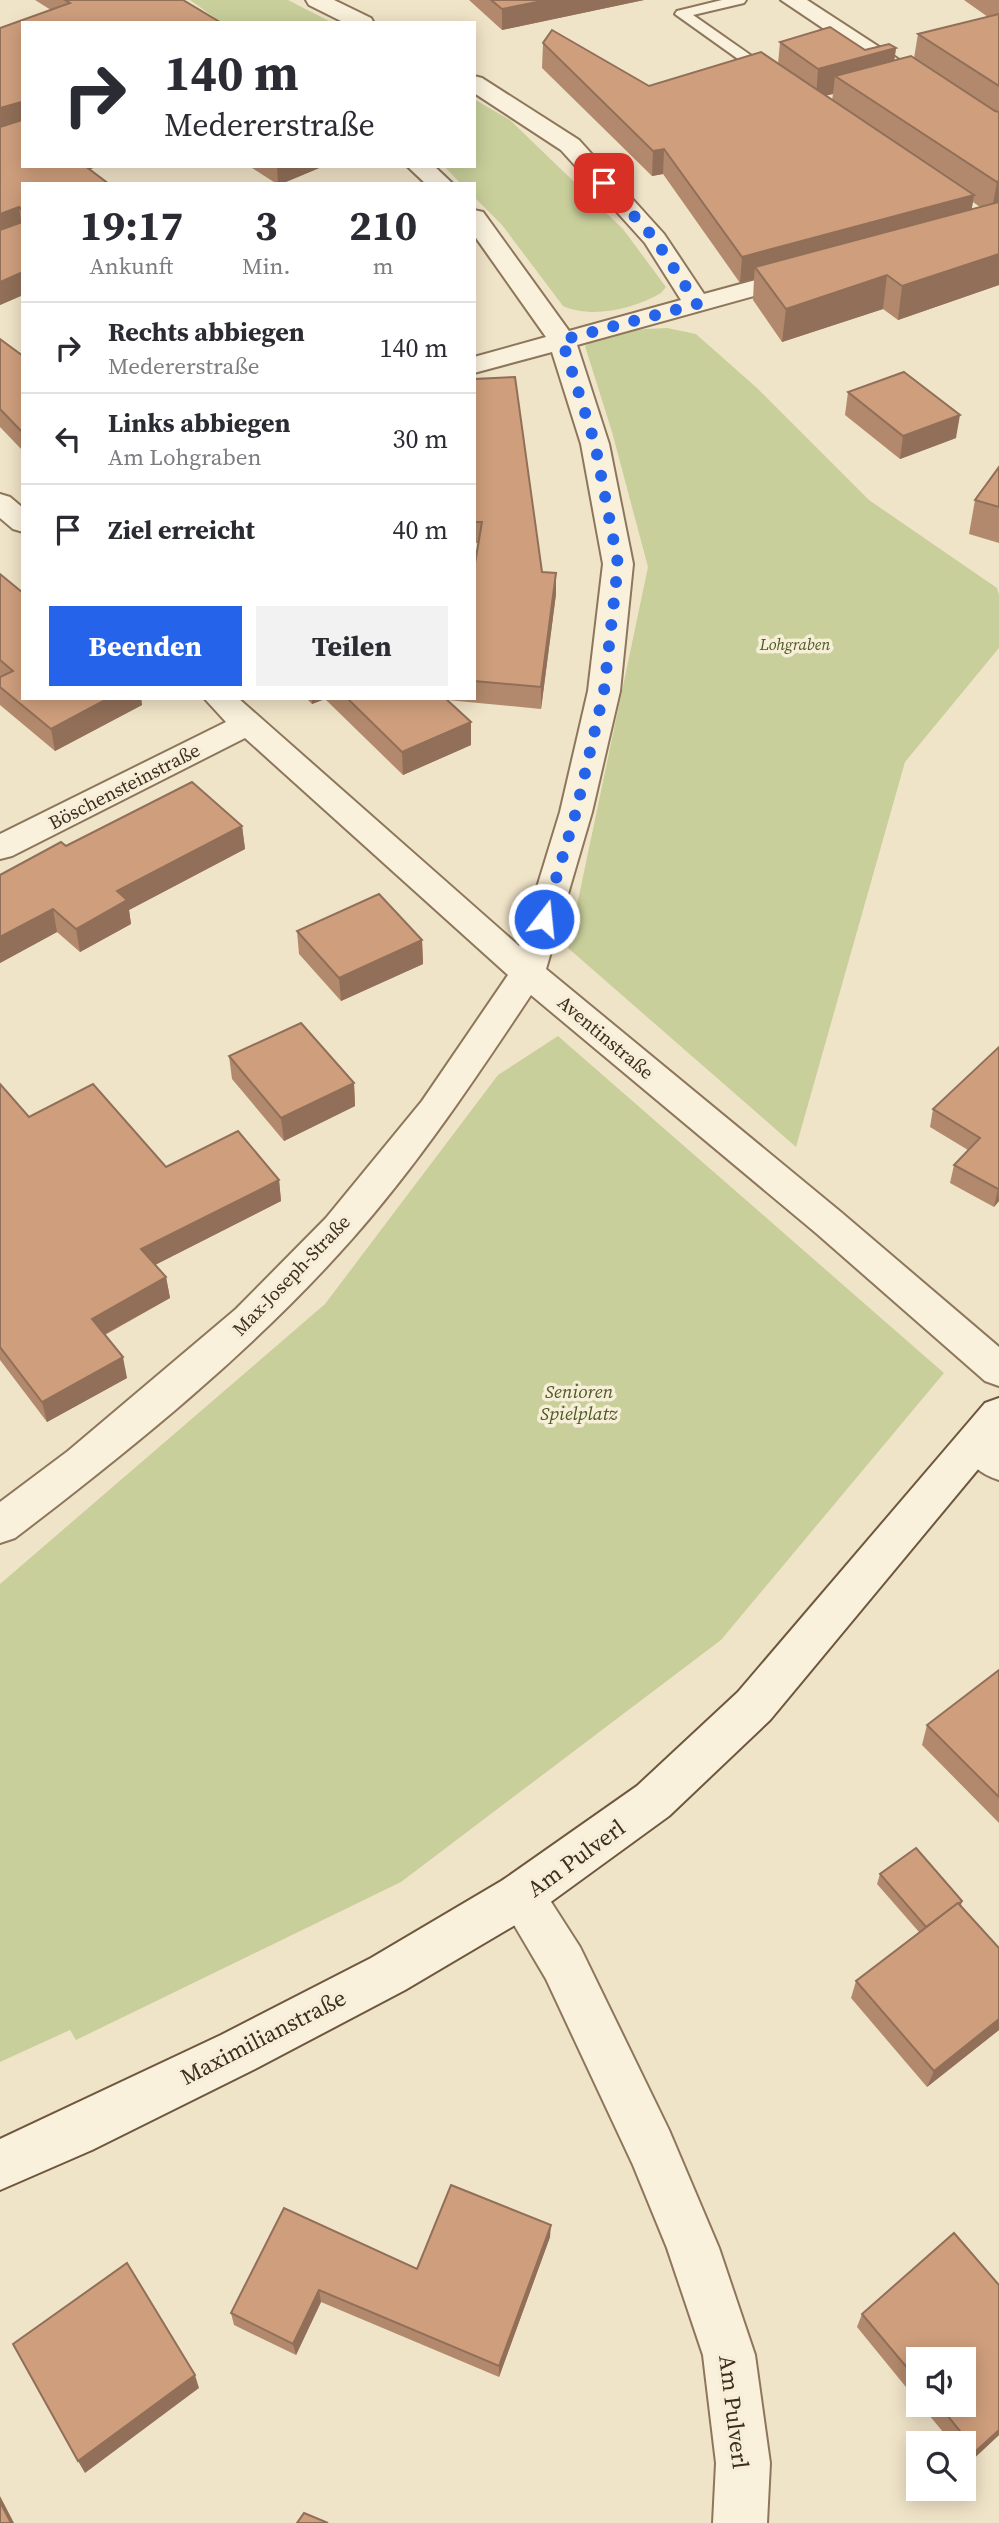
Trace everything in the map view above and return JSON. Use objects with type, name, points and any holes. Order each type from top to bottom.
[{"type":"street","points":[[317,0],[359,21]]},
{"type":"street","points":[[792,0],[903,82],[999,136]]},
{"type":"street","points":[[476,84],[570,145],[655,239],[697,304]]},
{"type":"street","points":[[421,168],[439,182]]},
{"type":"street","name":"Max-Joseph-Straße","points":[[0,1525],[83,1463],[250,1320],[321,1247],[435,1111],[528,973],[576,812],[604,691],[618,564],[595,444],[562,340],[476,220]]},
{"type":"street","points":[[476,364],[831,268]]},
{"type":"street","points":[[0,503],[21,522]]},
{"type":"street","points":[[0,534],[21,525]]},
{"type":"street","name":"Aventinstraße","points":[[221,700],[528,973],[829,1223],[999,1370]]},
{"type":"street","name":"Böschensteinstraße","points":[[0,848],[247,724]]},
{"type":"street","name":"Am Pulverl","points":[[740,2523],[743,2463],[729,2354],[693,2248],[651,2148],[563,1963],[520,1896],[653,1801],[754,1706],[992,1440]]},
{"type":"street","name":"Maximilianstraße","points":[[0,2165],[74,2132],[388,1974],[520,1896]]},
{"type":"lane","points":[[739,0],[682,14],[780,83]]},
{"type":"green space","points":[[190,0],[288,0],[329,21],[219,21]]},
{"type":"green space","points":[[476,100],[510,120],[623,229],[666,287],[650,299],[626,308],[587,312],[563,306],[502,225],[476,199],[476,182],[459,182],[446,168],[476,168]]},
{"type":"green space","name":"Lohgraben","points":[[667,328],[696,334],[757,388],[869,500],[997,588],[999,595],[999,648],[905,762],[796,1147],[568,948],[648,567],[612,432],[585,346],[614,334]]},
{"type":"green space","name":"Senioren Spielplatz","points":[[558,1036],[944,1373],[721,1640],[401,1882],[76,2040],[70,2030],[0,2062],[0,1584],[325,1304],[498,1075]]},
{"type":"building","points":[[65,0],[183,0],[218,21],[21,21],[21,102],[0,108],[0,28],[70,3]]},
{"type":"building","points":[[491,0],[547,0],[502,9]]},
{"type":"building","points":[[999,14],[999,86],[918,34]]},
{"type":"building","points":[[830,27],[865,50],[889,44],[896,48],[818,69],[780,42]]},
{"type":"building","points":[[552,30],[649,86],[761,52],[974,195],[742,257],[664,149],[653,151],[543,43]]},
{"type":"building","points":[[911,56],[999,112],[999,181],[835,76]]},
{"type":"building","points":[[21,120],[21,168],[88,168],[106,182],[21,182],[21,209],[19,207],[0,214],[0,127]]},
{"type":"building","points":[[999,202],[999,254],[902,286],[887,275],[786,309],[755,267]]},
{"type":"building","points":[[21,222],[21,273],[0,282],[0,230]]},
{"type":"building","points":[[0,339],[21,355],[21,431],[0,409]]},
{"type":"building","points":[[904,372],[960,415],[903,436],[848,392]]},
{"type":"building","points":[[515,377],[542,572],[556,573],[541,687],[476,681],[476,557],[482,522],[476,522],[476,379]]},
{"type":"building","points":[[999,467],[999,507],[975,500]]},
{"type":"building","points":[[0,574],[21,591],[21,700],[105,700],[51,729],[0,687],[0,677],[13,671],[0,660]]},
{"type":"building","points":[[349,700],[447,700],[471,722],[402,752]]},
{"type":"building","points":[[192,782],[242,826],[117,891],[127,900],[76,929],[53,909],[0,937],[0,875],[61,842],[66,846]]},
{"type":"building","points":[[379,894],[422,940],[339,978],[297,931]]},
{"type":"building","points":[[301,1023],[354,1083],[281,1118],[229,1056]]},
{"type":"building","points":[[999,1047],[998,1189],[954,1165],[980,1138],[933,1109]]},
{"type":"building","points":[[0,1084],[29,1117],[93,1084],[166,1167],[238,1131],[279,1180],[141,1249],[166,1277],[92,1319],[123,1357],[42,1402],[0,1347]]},
{"type":"building","points":[[999,1670],[999,1797],[927,1725]]},
{"type":"building","points":[[916,1848],[962,1901],[926,1927],[880,1874]]},
{"type":"building","points":[[958,1903],[999,1948],[999,2019],[934,2071],[856,1981]]},
{"type":"building","points":[[451,2185],[551,2225],[499,2366],[319,2290],[293,2344],[231,2313],[284,2208],[417,2269]]},
{"type":"building","points":[[954,2233],[999,2285],[999,2430],[976,2451],[976,2431],[960,2431],[949,2417],[976,2417],[976,2347],[906,2347],[906,2366],[862,2314]]},
{"type":"building","points":[[127,2263],[195,2375],[78,2461],[13,2344]]},
{"type":"building","points":[[0,2502],[11,2523],[0,2523]]},
{"type":"building","points":[[304,2513],[328,2523],[297,2523]]},
{"type":"route","points":[[544,919],[576,812],[604,691],[618,564],[595,444],[562,340],[697,304],[655,239],[604,183]]}]
